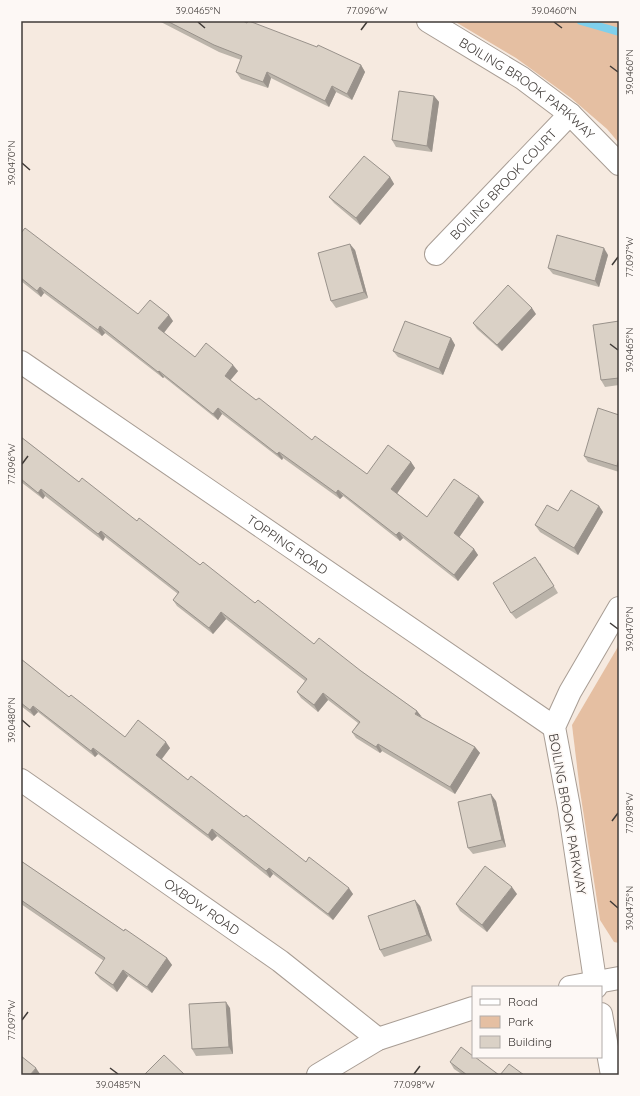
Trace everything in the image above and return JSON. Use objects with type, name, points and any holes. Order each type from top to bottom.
[{"type":"street","name":"BOILING BROOK PARKWAY","points":[[428,21],[522,78],[570,114],[619,164]]},
{"type":"street","name":"BOILING BROOK COURT","points":[[436,254],[570,114]]},
{"type":"street","name":"TOPPING ROAD","points":[[21,362],[554,727]]},
{"type":"street","name":"BOILING BROOK PARKWAY","points":[[596,984],[569,807],[554,727],[570,692],[619,608]]},
{"type":"street","name":"OXBOW ROAD","points":[[21,780],[280,961],[378,1039]]},
{"type":"street","points":[[579,986],[596,984],[619,978]]},
{"type":"street","points":[[318,1075],[378,1039],[472,1008]]},
{"type":"street","points":[[602,1020],[612,1075]]},
{"type":"green space","points":[[454,21],[619,21],[619,143],[607,129],[571,98],[516,58]]},
{"type":"green space","points":[[619,645],[619,943],[614,942],[600,920],[580,791],[572,725]]},
{"type":"building","points":[[167,21],[243,21],[247,23],[249,21],[317,47],[318,45],[361,65],[347,94],[332,86],[325,101],[267,72],[263,82],[236,72],[242,56],[214,45]]},
{"type":"building","points":[[399,91],[434,96],[427,146],[392,140]]},
{"type":"building","points":[[364,156],[390,177],[356,218],[329,197]]},
{"type":"building","points":[[25,228],[138,314],[150,300],[169,315],[158,328],[195,357],[206,343],[233,365],[225,376],[256,400],[259,398],[312,440],[315,436],[367,474],[388,445],[411,462],[391,489],[427,517],[454,479],[479,496],[454,533],[474,549],[454,575],[399,532],[396,535],[338,490],[336,493],[279,452],[277,454],[218,408],[213,414],[100,326],[98,330],[40,287],[37,291],[21,278],[21,233]]},
{"type":"building","points":[[557,235],[604,248],[595,281],[548,268]]},
{"type":"building","points":[[350,244],[364,292],[331,301],[318,253]]},
{"type":"building","points":[[508,285],[532,308],[497,345],[473,323]]},
{"type":"building","points":[[405,321],[451,338],[439,369],[393,351]]},
{"type":"building","points":[[619,321],[619,378],[601,380],[593,325]]},
{"type":"building","points":[[598,408],[619,415],[619,458],[617,466],[584,456]]},
{"type":"building","points":[[21,437],[79,482],[82,478],[137,521],[139,518],[200,565],[203,562],[255,603],[258,600],[314,644],[319,638],[361,671],[417,711],[415,714],[475,747],[450,787],[378,744],[376,747],[352,732],[360,722],[323,693],[314,705],[297,692],[307,679],[221,612],[209,628],[173,600],[179,592],[101,531],[98,534],[41,489],[38,493],[21,479]]},
{"type":"building","points":[[571,490],[599,506],[574,548],[535,525],[547,505],[558,511]]},
{"type":"building","points":[[535,557],[554,586],[511,613],[493,583]]},
{"type":"building","points":[[21,659],[69,697],[71,695],[125,737],[138,720],[166,742],[156,755],[188,780],[191,776],[244,817],[246,815],[306,862],[309,857],[349,888],[328,914],[269,868],[266,871],[212,829],[208,835],[93,748],[91,751],[33,706],[30,710],[21,703]]},
{"type":"building","points":[[491,794],[502,840],[468,848],[458,802]]},
{"type":"building","points":[[21,861],[124,931],[125,929],[167,958],[147,987],[123,970],[113,985],[95,973],[105,958],[21,900]]},
{"type":"building","points":[[485,866],[512,887],[482,925],[456,904]]},
{"type":"building","points":[[415,900],[427,935],[380,950],[368,916]]},
{"type":"building","points":[[226,1002],[229,1047],[192,1049],[189,1004]]},
{"type":"building","points":[[461,1047],[472,1055],[472,1058],[476,1058],[499,1075],[467,1075],[450,1062]]},
{"type":"building","points":[[164,1055],[185,1075],[144,1075]]},
{"type":"building","points":[[21,1056],[36,1068],[30,1075],[21,1075]]},
{"type":"building","points":[[509,1064],[524,1075],[500,1075]]},
{"type":"waterway","points":[[581,21],[619,32]]}]
